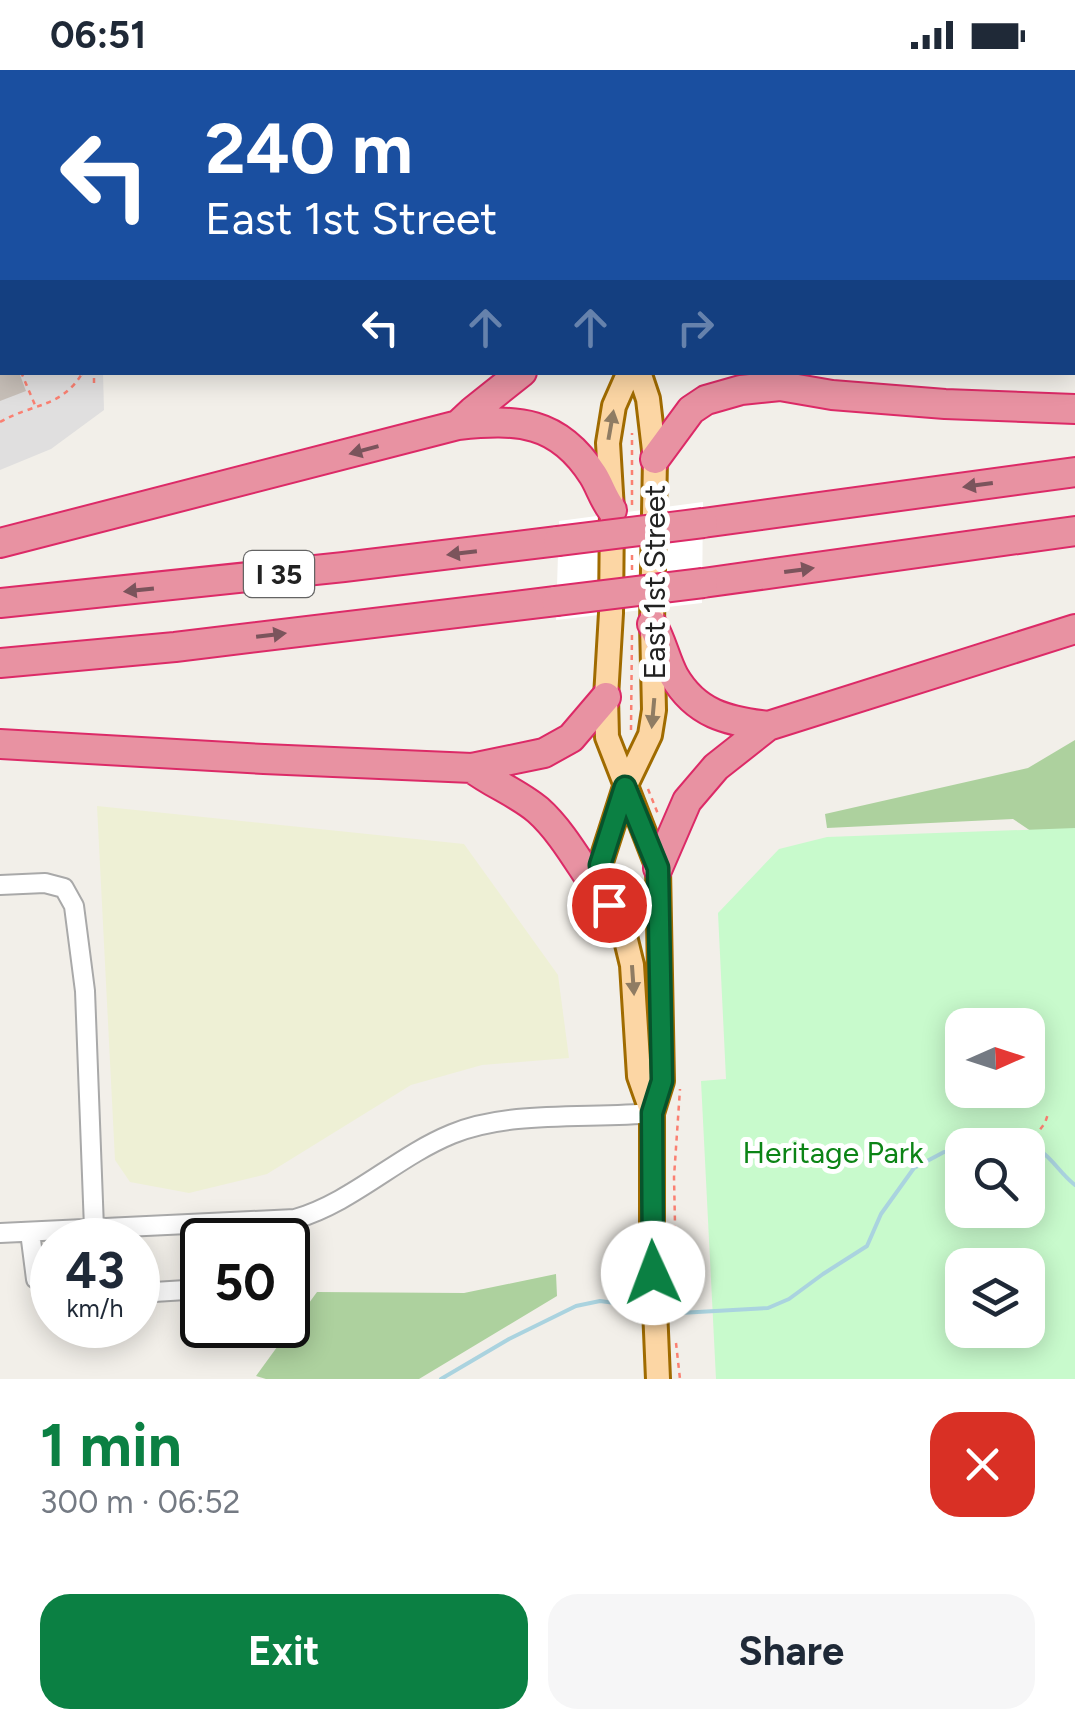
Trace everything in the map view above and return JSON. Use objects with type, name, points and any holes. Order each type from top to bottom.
[{"type":"highway","points":[[458,425],[518,375]]},
{"type":"highway","points":[[654,458],[691,410],[706,400],[771,379],[832,395],[1075,409]]},
{"type":"highway","points":[[0,543],[458,425],[489,422],[522,422],[553,434],[574,450],[595,478],[601,496],[622,510]]},
{"type":"highway","name":"I 35","points":[[0,603],[325,570],[1075,472]]},
{"type":"highway","name":"I 35","points":[[0,663],[556,601],[1075,531]]},
{"type":"highway","points":[[642,627],[661,639],[674,675],[700,707],[722,718],[768,726]]},
{"type":"highway","points":[[658,868],[687,800],[716,767],[768,726],[1075,629]]},
{"type":"highway","points":[[0,744],[472,768],[544,752],[571,738],[606,697]]},
{"type":"highway","points":[[472,768],[538,810],[557,830],[609,905]]},
{"type":"main road","name":"East 1st Street","points":[[628,375],[614,406],[608,443],[622,510],[611,613],[606,737],[658,868],[662,1081],[652,1113]]},
{"type":"main road","name":"East 1st Street","points":[[640,375],[648,399],[654,458],[642,627],[654,710],[650,735],[625,787],[600,865],[609,905],[625,936],[632,964],[638,1076],[652,1113],[668,1374]]},
{"type":"street","points":[[0,885],[45,883],[64,888],[74,906],[85,991],[94,1218]]},
{"type":"street","points":[[298,1218],[351,1195],[432,1142],[472,1126],[652,1113]]},
{"type":"street","points":[[0,1233],[30,1232]]},
{"type":"path","points":[[22,375],[36,406]]},
{"type":"path","points":[[0,422],[67,395],[82,375]]},
{"type":"path","points":[[94,375],[94,383]]},
{"type":"path","points":[[622,510],[632,430]]},
{"type":"path","points":[[632,550],[632,570]]},
{"type":"path","points":[[642,627],[630,743],[658,809],[659,824],[672,831]]},
{"type":"path","points":[[661,1241],[675,1224],[679,1080]]},
{"type":"path","points":[[1041,1128],[1048,1114]]},
{"type":"path","points":[[668,1374],[680,1379]]},
{"type":"shaded area","points":[[0,375],[103,375],[104,410],[51,449],[0,470]]},
{"type":"green space","points":[[1075,740],[1075,1020],[1045,1023],[1045,1008],[972,1008],[1062,852],[1013,819],[827,828],[825,814],[1028,768]]},
{"type":"green space","points":[[97,806],[464,844],[558,975],[569,1058],[482,1065],[411,1085],[267,1174],[189,1193],[130,1182],[115,1160]]},
{"type":"green space","name":"Heritage Park","points":[[1075,828],[1075,1379],[716,1379],[701,1081],[726,1079],[718,913],[779,849],[827,837]]},
{"type":"green space","points":[[556,1274],[557,1296],[419,1379],[256,1376],[276,1348],[310,1348],[310,1302],[317,1292],[464,1293]]},
{"type":"pier","points":[[703,502],[702,603],[556,620],[559,521]]},
{"type":"building","points":[[0,375],[20,375],[26,391],[0,401]]},
{"type":"waterway","points":[[665,1310],[680,1313],[768,1308],[789,1299],[867,1246],[881,1214],[914,1168],[945,1152]]},
{"type":"waterway","points":[[1045,1155],[1075,1185]]},
{"type":"waterway","points":[[441,1379],[576,1306],[600,1301],[646,1307]]},
{"type":"route","points":[[609,905],[600,865],[625,787],[658,868],[662,1081],[652,1113],[653,1273]]}]
